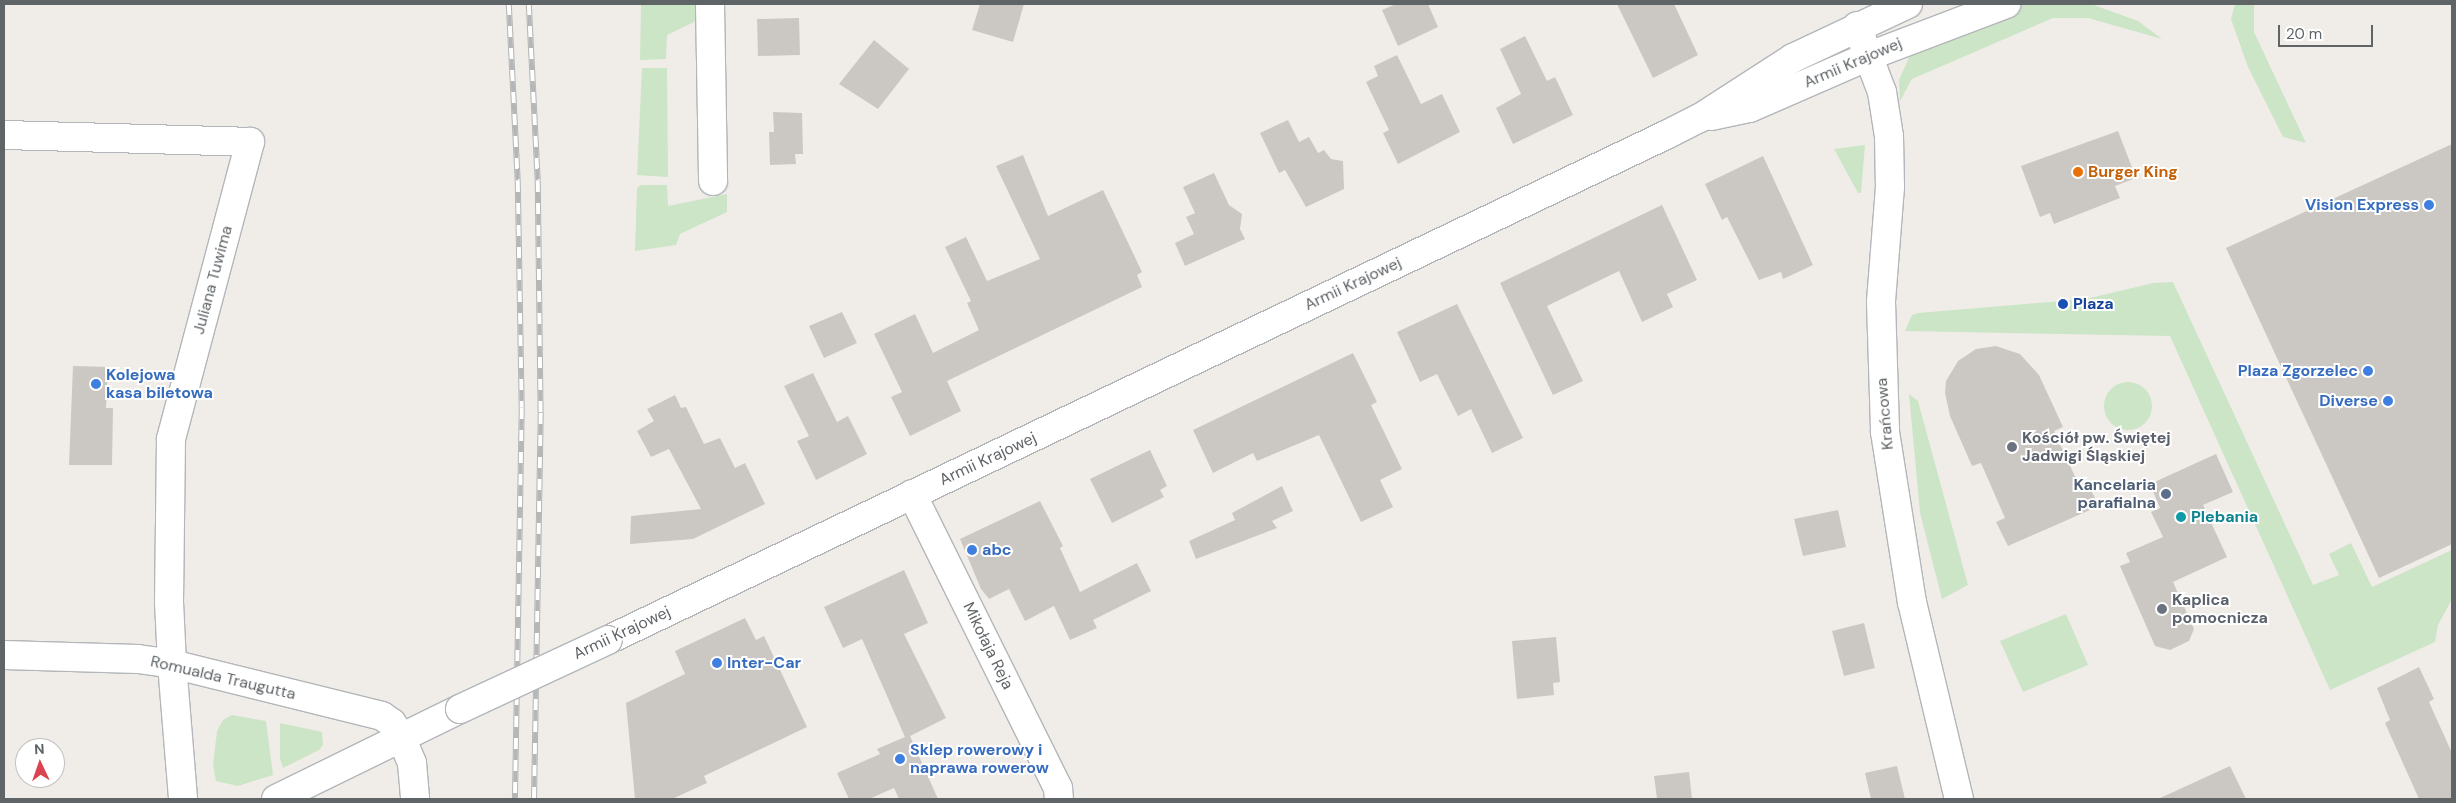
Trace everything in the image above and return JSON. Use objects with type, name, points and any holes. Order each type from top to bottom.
[{"type":"street","points":[[710,4],[713,181]]},
{"type":"street","name":"Armii Krajowej","points":[[276,799],[401,737],[1700,118],[1752,82],[1857,26],[1908,4]]},
{"type":"street","name":"Armii Krajowej","points":[[1700,118],[1750,108],[1870,56],[2006,4]]},
{"type":"street","name":"Krańcowa","points":[[1857,26],[1870,56],[1882,92],[1889,136],[1890,187],[1881,302],[1885,432],[1912,602],[1959,799]]},
{"type":"street","name":"Juliana Tuwima","points":[[4,135],[250,142],[171,439],[169,602],[172,664]]},
{"type":"street","name":"Mikołaja Reja","points":[[912,494],[1058,788],[1059,799]]},
{"type":"street","name":"Romualda Traugutta","points":[[4,655],[138,659],[172,664],[382,716],[392,723],[401,737],[412,763],[415,799]]},
{"type":"street","points":[[172,664],[182,799]]},
{"type":"green space","points":[[641,4],[699,4],[699,16],[694,22],[667,35],[666,59],[640,60]]},
{"type":"green space","points":[[2025,4],[2091,4],[2138,21],[2162,39],[2088,18],[2053,18],[1912,79],[1900,101],[1900,109],[1899,80],[1911,53]]},
{"type":"green space","points":[[2235,4],[2254,4],[2254,32],[2306,143],[2283,137],[2248,67],[2231,19]]},
{"type":"green space","points":[[642,68],[667,68],[668,177],[637,175]]},
{"type":"green space","points":[[1865,145],[1861,193],[1858,193],[1834,149]]},
{"type":"green space","points":[[641,185],[667,185],[668,206],[727,194],[727,212],[680,234],[676,245],[635,251],[637,188]]},
{"type":"green space","points":[[2173,282],[2313,585],[2339,575],[2329,554],[2351,543],[2372,587],[2452,550],[2452,599],[2438,625],[2435,642],[2330,690],[2170,336],[1905,331],[1912,315],[1918,313],[2086,299],[2153,283]]},
{"type":"green space","points":[[2123,382],[2133,382],[2145,389],[2152,401],[2152,411],[2145,423],[2133,430],[2123,430],[2115,426],[2108,419],[2104,411],[2104,401],[2108,393],[2115,386]]},
{"type":"green space","points":[[1909,394],[1918,401],[1968,585],[1942,599],[1920,513]]},
{"type":"green space","points":[[2066,614],[2088,665],[2023,692],[2000,641]]},
{"type":"green space","points":[[232,715],[266,721],[273,775],[238,786],[216,781],[213,765],[217,731],[223,720]]},
{"type":"green space","points":[[280,723],[322,732],[323,745],[319,750],[283,768],[280,759]]},
{"type":"building","points":[[980,4],[1024,4],[1013,42],[972,30]]},
{"type":"building","points":[[1396,4],[1428,4],[1438,27],[1398,46],[1382,10]]},
{"type":"building","points":[[1617,4],[1674,4],[1698,55],[1653,78]]},
{"type":"building","points":[[799,18],[800,55],[758,56],[757,19]]},
{"type":"building","points":[[1525,36],[1547,81],[1555,77],[1573,115],[1513,144],[1496,108],[1521,94],[1500,49]]},
{"type":"building","points":[[874,40],[909,69],[878,109],[839,84]]},
{"type":"building","points":[[1397,55],[1421,104],[1442,94],[1460,132],[1398,164],[1383,133],[1389,130],[1366,82],[1378,76],[1374,66]]},
{"type":"building","points":[[773,112],[802,113],[803,154],[795,154],[796,164],[770,165],[769,132],[774,132]]},
{"type":"building","points":[[1288,120],[1299,142],[1309,137],[1318,153],[1324,150],[1331,159],[1343,161],[1344,189],[1306,207],[1285,170],[1279,173],[1260,133]]},
{"type":"building","name":"Burger King","points":[[2118,131],[2136,178],[2115,186],[2120,198],[2054,224],[2050,213],[2040,217],[2021,166]]},
{"type":"building","name":"Plaza Zgorzelec","points":[[2452,144],[2452,544],[2379,578],[2226,248]]},
{"type":"building","points":[[1023,155],[1048,216],[1103,190],[1142,272],[1137,275],[1142,287],[947,381],[961,411],[910,436],[891,397],[902,392],[874,334],[915,314],[933,353],[979,330],[967,303],[971,301],[945,247],[966,237],[987,281],[1040,259],[996,166]]},
{"type":"building","points":[[1763,156],[1813,265],[1783,279],[1781,272],[1759,280],[1727,217],[1722,220],[1705,184]]},
{"type":"building","points":[[1214,173],[1229,205],[1242,214],[1240,229],[1245,239],[1185,266],[1175,243],[1194,234],[1186,217],[1195,213],[1183,187]]},
{"type":"building","points":[[1662,205],[1697,280],[1667,294],[1673,307],[1642,322],[1619,271],[1547,306],[1583,381],[1553,395],[1500,283]]},
{"type":"building","points":[[1457,304],[1523,438],[1492,453],[1471,409],[1458,416],[1437,374],[1420,382],[1397,332]]},
{"type":"building","points":[[842,312],[857,343],[824,358],[809,326]]},
{"type":"building","name":"Kościół pw. Świętej Jadwigi Śląskiej","points":[[1996,346],[2020,354],[2039,375],[2063,427],[2054,431],[2079,485],[2087,482],[2099,506],[2008,546],[1996,522],[2005,518],[1981,463],[1972,466],[1950,416],[1945,393],[1946,381],[1958,361],[1976,349]]},
{"type":"building","points":[[1353,353],[1377,402],[1371,405],[1402,469],[1380,480],[1393,507],[1361,522],[1319,435],[1257,461],[1253,453],[1213,473],[1193,430]]},
{"type":"building","points":[[73,366],[108,367],[106,408],[113,408],[112,465],[69,465]]},
{"type":"building","points":[[813,373],[837,422],[848,416],[867,454],[816,480],[797,441],[809,436],[784,386]]},
{"type":"building","points":[[675,395],[681,408],[686,407],[704,444],[720,438],[735,468],[745,463],[765,504],[693,539],[630,544],[631,516],[701,509],[669,449],[651,457],[637,431],[654,421],[647,409]]},
{"type":"building","points":[[1150,450],[1167,486],[1160,490],[1164,497],[1112,523],[1090,479]]},
{"type":"building","points":[[2216,454],[2233,492],[2203,505],[2227,557],[2173,582],[2194,629],[2189,641],[2170,650],[2155,646],[2120,566],[2130,562],[2126,553],[2163,537],[2151,512],[2160,508],[2150,484]]},
{"type":"building","points":[[1282,486],[1293,511],[1272,521],[1277,528],[1196,559],[1189,541],[1235,520],[1232,513]]},
{"type":"building","points":[[1040,501],[1063,546],[1060,548],[1080,592],[1137,563],[1151,591],[1093,620],[1097,628],[1070,640],[1054,606],[1025,621],[1009,589],[989,599],[981,589],[960,539]]},
{"type":"building","points":[[1838,510],[1846,547],[1803,556],[1794,519]]},
{"type":"building","points":[[904,570],[928,623],[904,634],[946,718],[910,736],[938,799],[899,799],[894,788],[869,799],[849,799],[837,773],[880,754],[877,749],[905,737],[862,639],[843,648],[824,607]]},
{"type":"building","points":[[745,618],[756,640],[764,636],[807,727],[704,776],[707,783],[672,799],[635,799],[626,703],[685,674],[675,651]]},
{"type":"building","points":[[1864,623],[1875,668],[1844,676],[1832,631]]},
{"type":"building","points":[[1556,637],[1560,682],[1553,683],[1554,695],[1517,699],[1512,641]]},
{"type":"building","points":[[2419,667],[2434,699],[2429,702],[2452,753],[2452,799],[2419,799],[2385,723],[2390,720],[2377,688]]},
{"type":"building","points":[[1897,766],[1905,799],[1871,799],[1865,773]]},
{"type":"building","points":[[2230,766],[2246,799],[2158,799]]},
{"type":"building","points":[[1689,772],[1692,799],[1657,799],[1654,776]]},
{"type":"railway","points":[[509,4],[518,181],[522,408],[515,799]]},
{"type":"railway","points":[[529,4],[538,181],[541,413],[534,799]]},
{"type":"place","name":"Burger King","points":[[2078,172]]},
{"type":"place","name":"Vision Express","points":[[2429,205]]},
{"type":"place","name":"Plaza","points":[[2063,304]]},
{"type":"place","name":"Plaza Zgorzelec","points":[[2368,371]]},
{"type":"place","name":"Kolejowa kasa biletowa","points":[[96,384]]},
{"type":"place","name":"Diverse","points":[[2388,401]]},
{"type":"place","name":"Kościół pw. Świętej Jadwigi Śląskiej","points":[[2012,447]]},
{"type":"place","name":"Kancelaria parafialna","points":[[2166,494]]},
{"type":"place","name":"Plebania","points":[[2181,517]]},
{"type":"place","name":"abc","points":[[972,550]]},
{"type":"place","name":"Kaplica pomocnicza","points":[[2162,609]]},
{"type":"place","name":"Inter-Car","points":[[717,663]]},
{"type":"place","name":"Sklep rowerowy i naprawa rowerow","points":[[900,759]]}]
